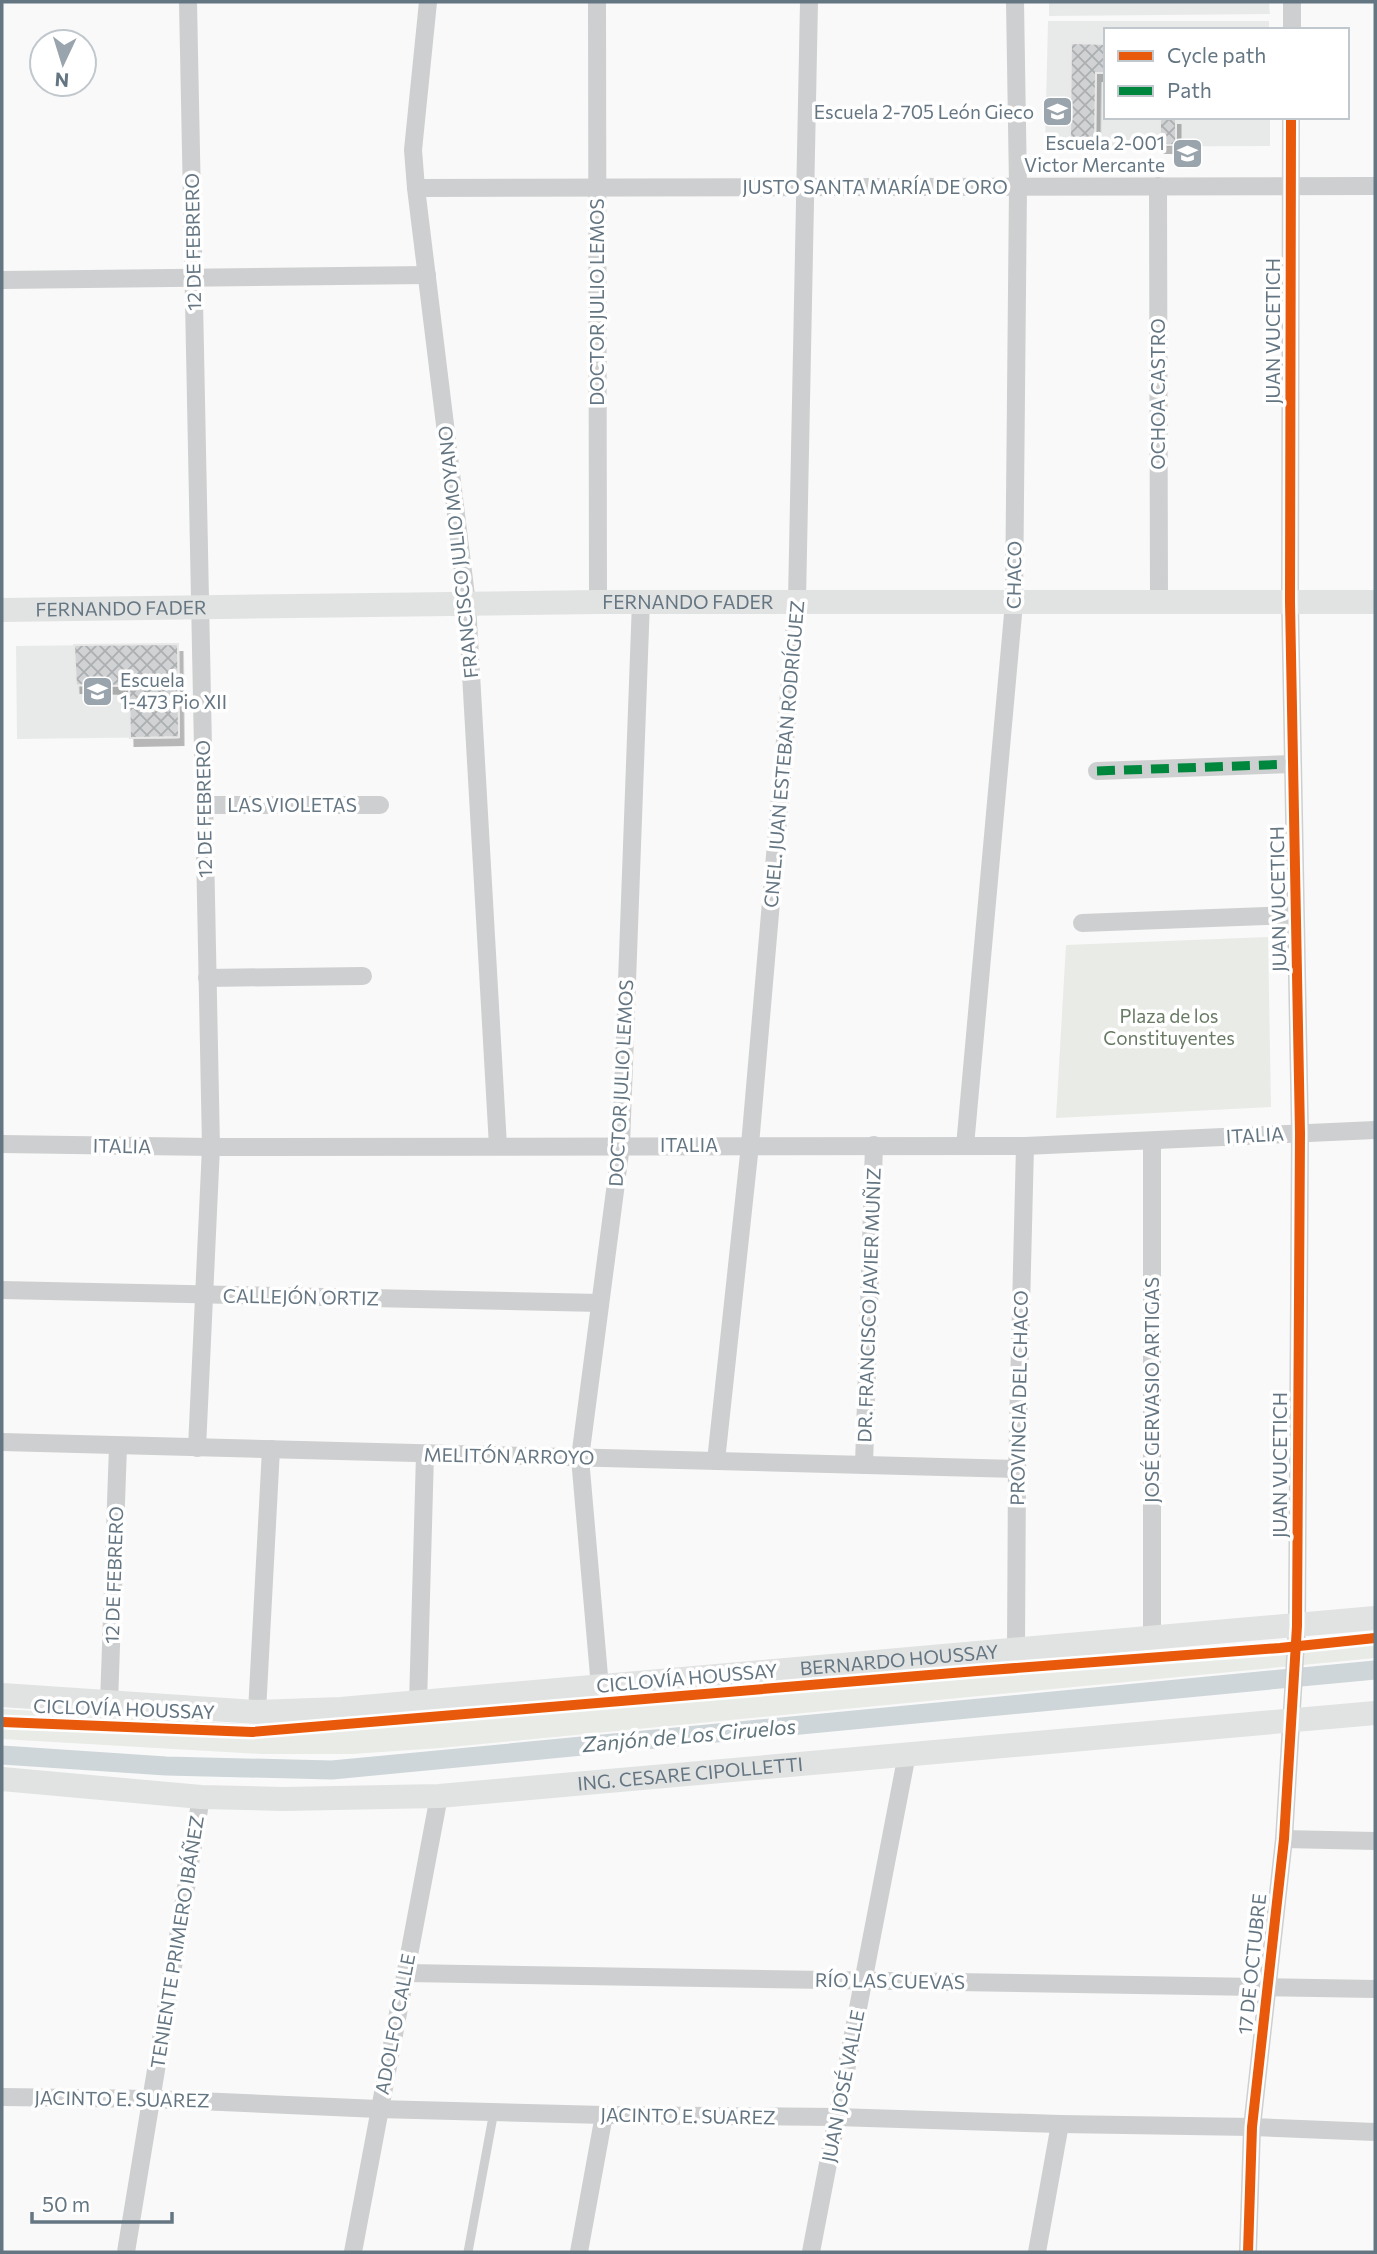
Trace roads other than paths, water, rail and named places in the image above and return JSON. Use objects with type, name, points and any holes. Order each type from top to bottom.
[{"type":"street","name":"12 DE FEBRERO","points":[[188,2],[211,1147],[197,1448]]},
{"type":"street","name":"FRANCISCO JULIO MOYANO","points":[[428,2],[413,150],[467,604],[498,1146]]},
{"type":"street","name":"DOCTOR JULIO LEMOS","points":[[597,2],[598,601]]},
{"type":"street","name":"CNEL. JUAN ESTEBAN RODRÍGUEZ","points":[[716,1461],[750,1145],[797,601],[809,2]]},
{"type":"street","name":"CHACO","points":[[965,1146],[1014,603],[1018,186],[1015,2]]},
{"type":"street","points":[[1292,2],[1292,28]]},
{"type":"street","name":"JUAN VUCETICH","points":[[1291,119],[1290,602],[1300,1133],[1297,1626],[1293,1690]]},
{"type":"street","name":"OCHOA CASTRO","points":[[1158,186],[1159,602]]},
{"type":"street","name":"JUSTO SANTA MARÍA DE ORO","points":[[416,188],[1375,186]]},
{"type":"street","points":[[2,280],[427,275]]},
{"type":"street","name":"FERNANDO FADER","points":[[2,610],[598,601],[1375,601]]},
{"type":"street","name":"DOCTOR JULIO LEMOS","points":[[600,1687],[580,1458],[621,1145],[641,601]]},
{"type":"street","points":[[1097,771],[1293,764]]},
{"type":"street","name":"LAS VIOLETAS","points":[[204,805],[380,804]]},
{"type":"street","points":[[1082,923],[1296,915]]},
{"type":"street","points":[[207,978],[363,976]]},
{"type":"street","name":"ITALIA","points":[[2,1144],[211,1147],[1026,1146],[1375,1130]]},
{"type":"street","name":"JOSÉ GERVASIO ARTIGAS","points":[[1152,1140],[1152,1639]]},
{"type":"street","name":"DR. FRANCISCO JAVIER MUÑIZ","points":[[864,1465],[874,1145]]},
{"type":"street","name":"PROVINCIA DEL CHACO","points":[[1016,1650],[1017,1469],[1026,1146]]},
{"type":"street","name":"CALLEJÓN ORTIZ","points":[[2,1290],[600,1303]]},
{"type":"street","name":"MELITÓN ARROYO","points":[[2,1442],[1017,1469]]},
{"type":"street","name":"12 DE FEBRERO","points":[[109,1703],[118,1446]]},
{"type":"street","points":[[257,1712],[271,1449]]},
{"type":"street","points":[[418,1703],[425,1454]]},
{"type":"street","name":"BERNARDO HOUSSAY","points":[[2,1695],[284,1713],[1375,1618]]},
{"type":"street","name":"ING. CESARE CIPOLLETTI","points":[[2,1779],[201,1797],[284,1799],[439,1796],[907,1754],[1293,1690],[1375,1713]]},
{"type":"street","name":"17 DE OCTUBRE","points":[[1248,2252],[1252,2127],[1284,1839],[1293,1690]]},
{"type":"street","name":"JUAN JOSÉ VALLE","points":[[811,2252],[907,1754]]},
{"type":"street","name":"ADOLFO CALLE","points":[[353,2252],[439,1796]]},
{"type":"street","name":"TENIENTE PRIMERO IBÁÑEZ","points":[[126,2252],[201,1797]]},
{"type":"street","points":[[1284,1839],[1375,1841]]},
{"type":"street","name":"RÍO LAS CUEVAS","points":[[406,1973],[1375,1989]]},
{"type":"street","name":"JACINTO E. SUAREZ","points":[[2,2097],[152,2099],[604,2115],[836,2117],[1375,2132]]},
{"type":"street","points":[[579,2252],[604,2115]]},
{"type":"street","points":[[1037,2252],[1060,2124]]},
{"type":"lane","points":[[468,2252],[494,2111]]},
{"type":"waterway","name":"Zanjón de Los Ciruelos","points":[[2,1755],[166,1766],[332,1770],[1375,1670]]},
{"type":"place","name":"Escuela 2-705 León Gieco","points":[[1057,112]]},
{"type":"place","name":"Escuela 2-001 Victor Mercante","points":[[1188,154]]},
{"type":"place","name":"Escuela 1-473 Pio XII","points":[[97,691]]},
{"type":"park label","name":"Plaza de los Constituyentes","points":[[1169,1027]]}]
